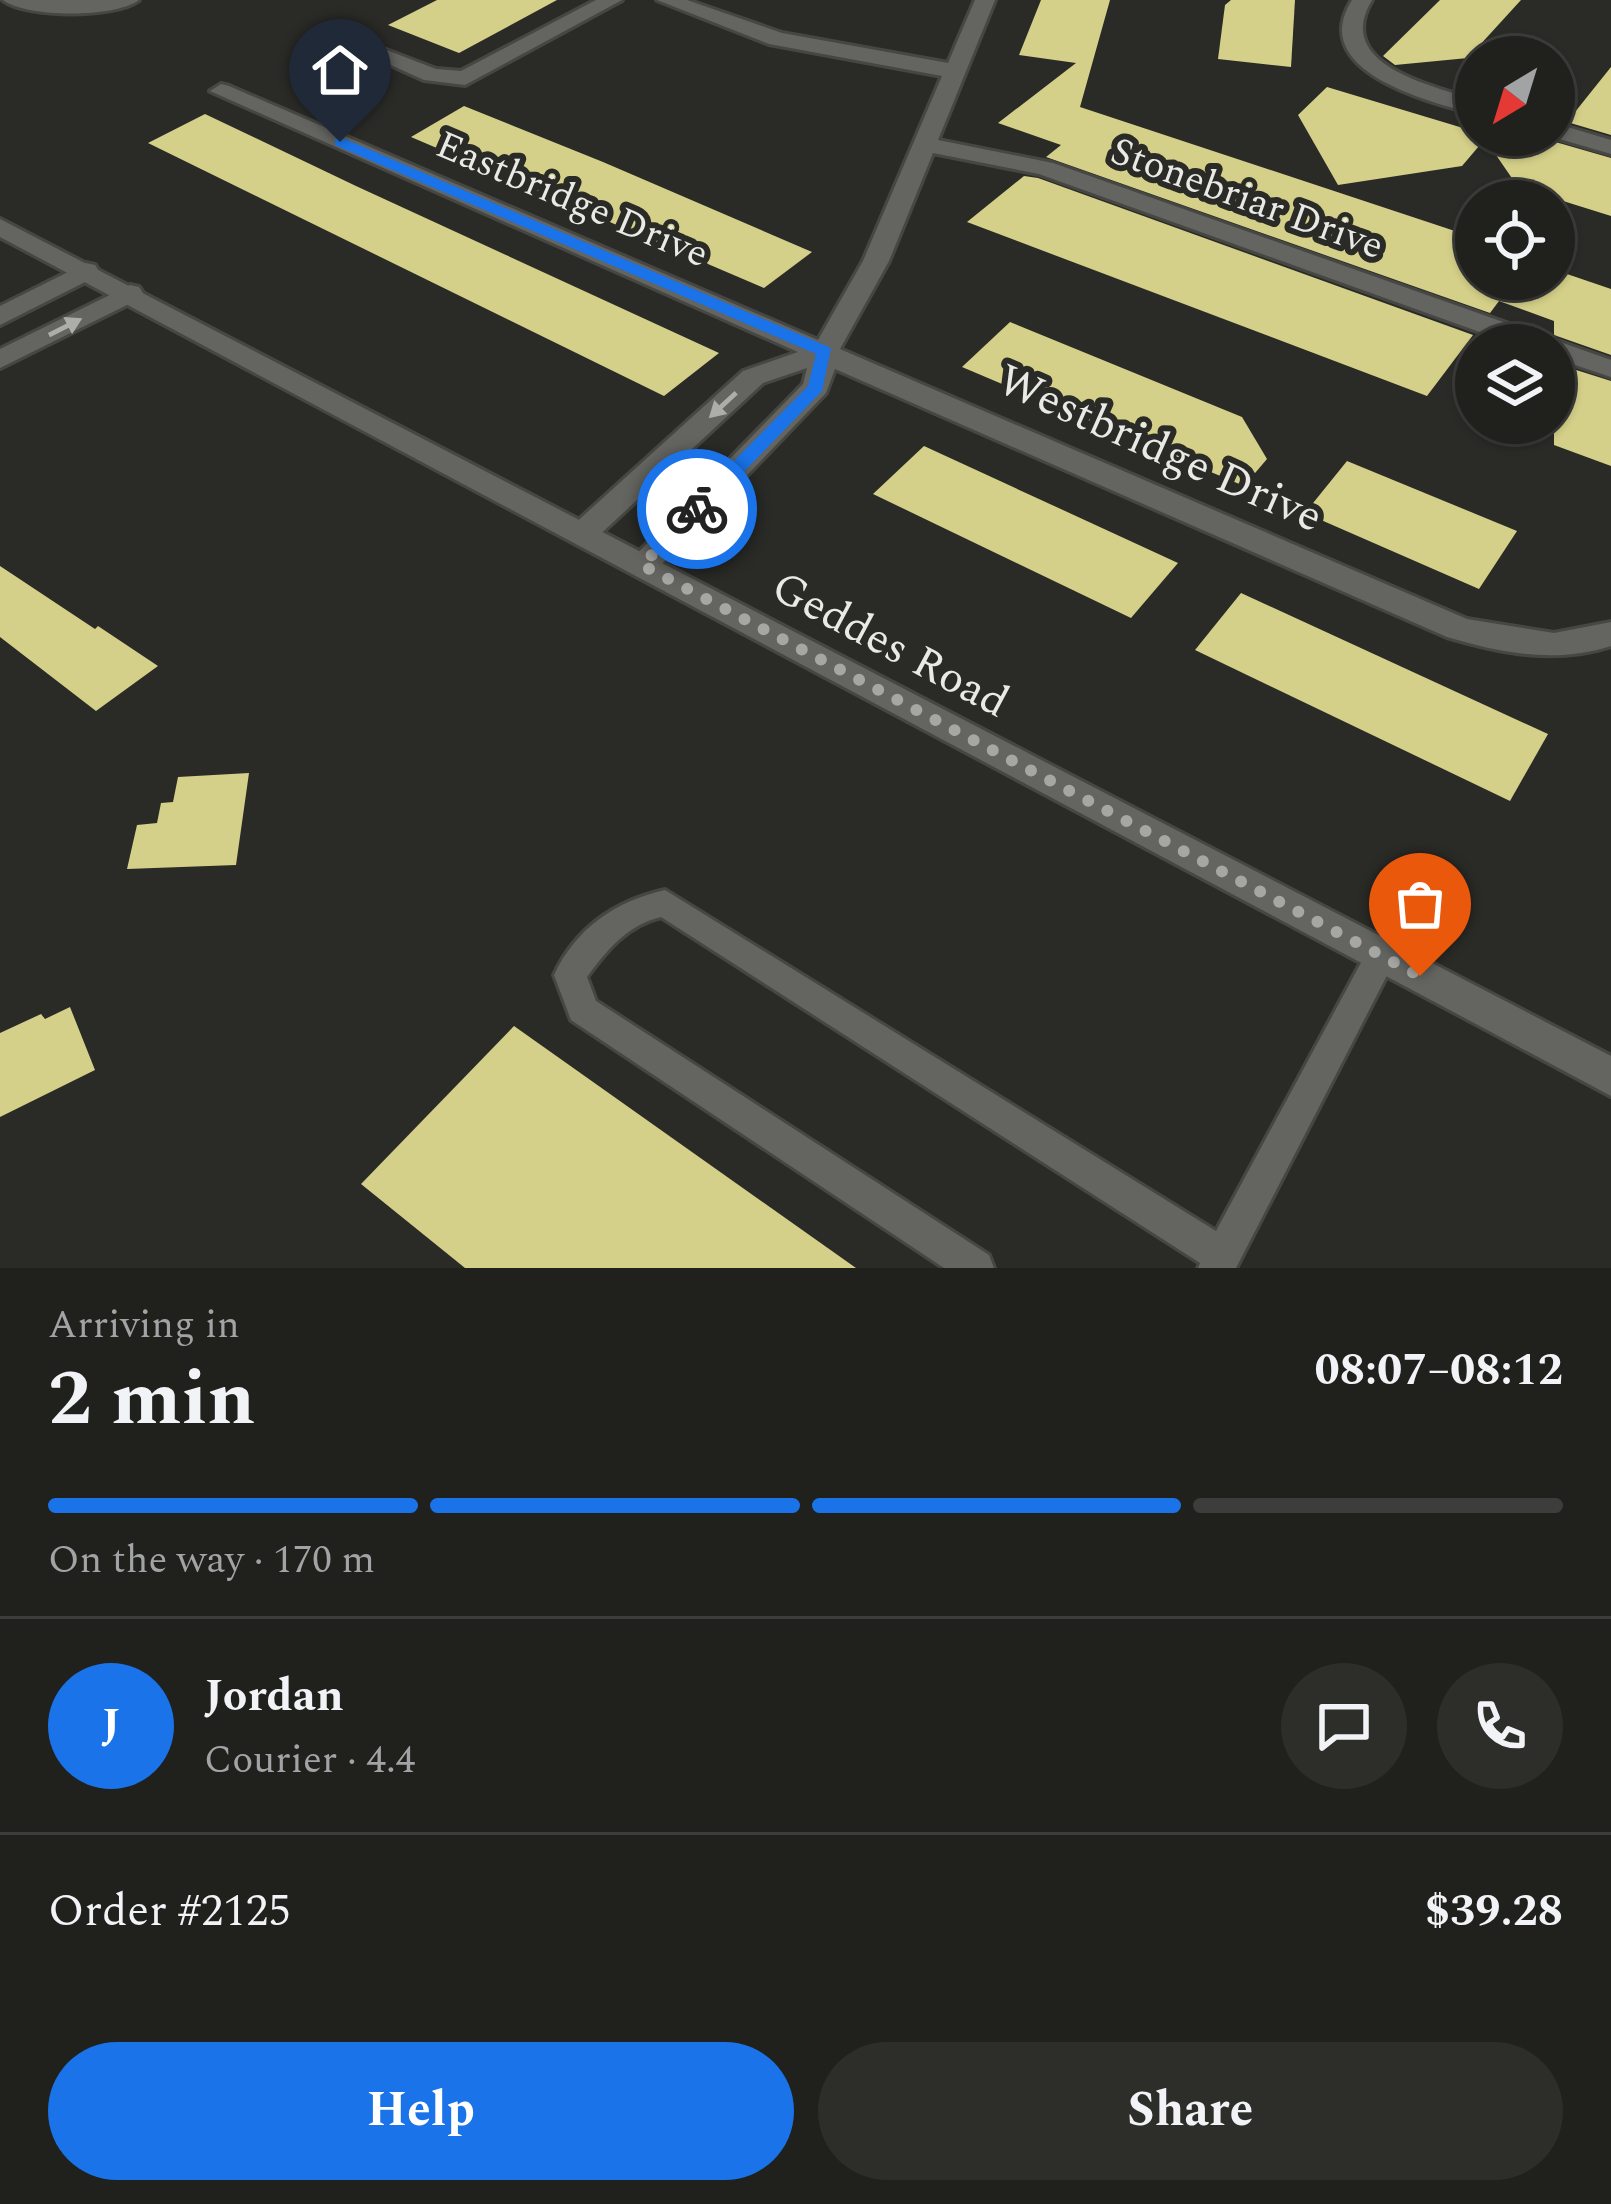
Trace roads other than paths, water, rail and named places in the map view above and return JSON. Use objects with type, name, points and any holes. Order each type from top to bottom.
[{"type":"street","points":[[13,0],[72,8],[129,0]]},
{"type":"street","points":[[355,44],[432,75],[465,78],[613,0]]},
{"type":"street","points":[[667,0],[777,39],[953,71]]},
{"type":"street","points":[[642,565],[816,387],[825,352],[876,261],[986,0]]},
{"type":"street","points":[[1362,0],[1348,15],[1346,26],[1355,49],[1402,82],[1455,99]]},
{"type":"street","name":"Eastbridge Drive","points":[[221,91],[825,352]]},
{"type":"street","points":[[1575,136],[1611,147]]},
{"type":"street","name":"Stonebriar Drive","points":[[922,144],[1045,168],[1483,324]]},
{"type":"street","name":"Geddes Road","points":[[0,227],[1611,1077]]},
{"type":"street","points":[[0,317],[86,271]]},
{"type":"street","points":[[0,360],[130,293]]},
{"type":"street","points":[[583,533],[753,377],[825,352]]},
{"type":"street","name":"Westbridge Drive","points":[[825,352],[1460,629],[1523,644],[1566,646],[1611,634]]},
{"type":"street","points":[[1575,357],[1611,370]]},
{"type":"lane","points":[[976,1268],[583,1010],[570,975],[596,940],[635,908],[665,903],[1219,1262],[1382,956]]}]
